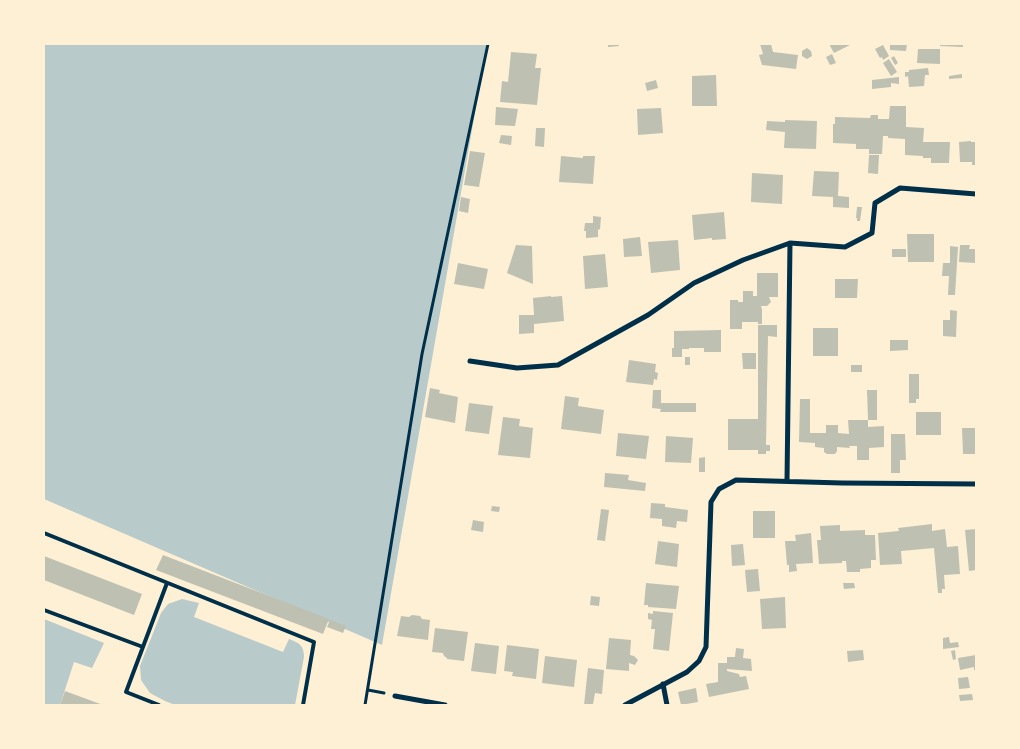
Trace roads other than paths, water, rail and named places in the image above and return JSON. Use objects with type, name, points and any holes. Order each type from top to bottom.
[{"type":"street","points":[[470,361],[517,368],[558,365],[648,315],[694,283],[743,260],[790,243],[845,247],[872,233],[876,202],[900,188],[976,194]]},
{"type":"street","points":[[787,482],[790,243]]},
{"type":"street","points":[[625,705],[687,672],[699,661],[706,647],[711,502],[719,489],[736,480],[976,484]]},
{"type":"street","points":[[663,684],[667,705]]},
{"type":"street","points":[[395,696],[445,705]]},
{"type":"lane","points":[[44,533],[314,642],[303,705]]},
{"type":"lane","points":[[159,705],[126,692],[167,583]]},
{"type":"lane","points":[[44,610],[143,647]]}]
